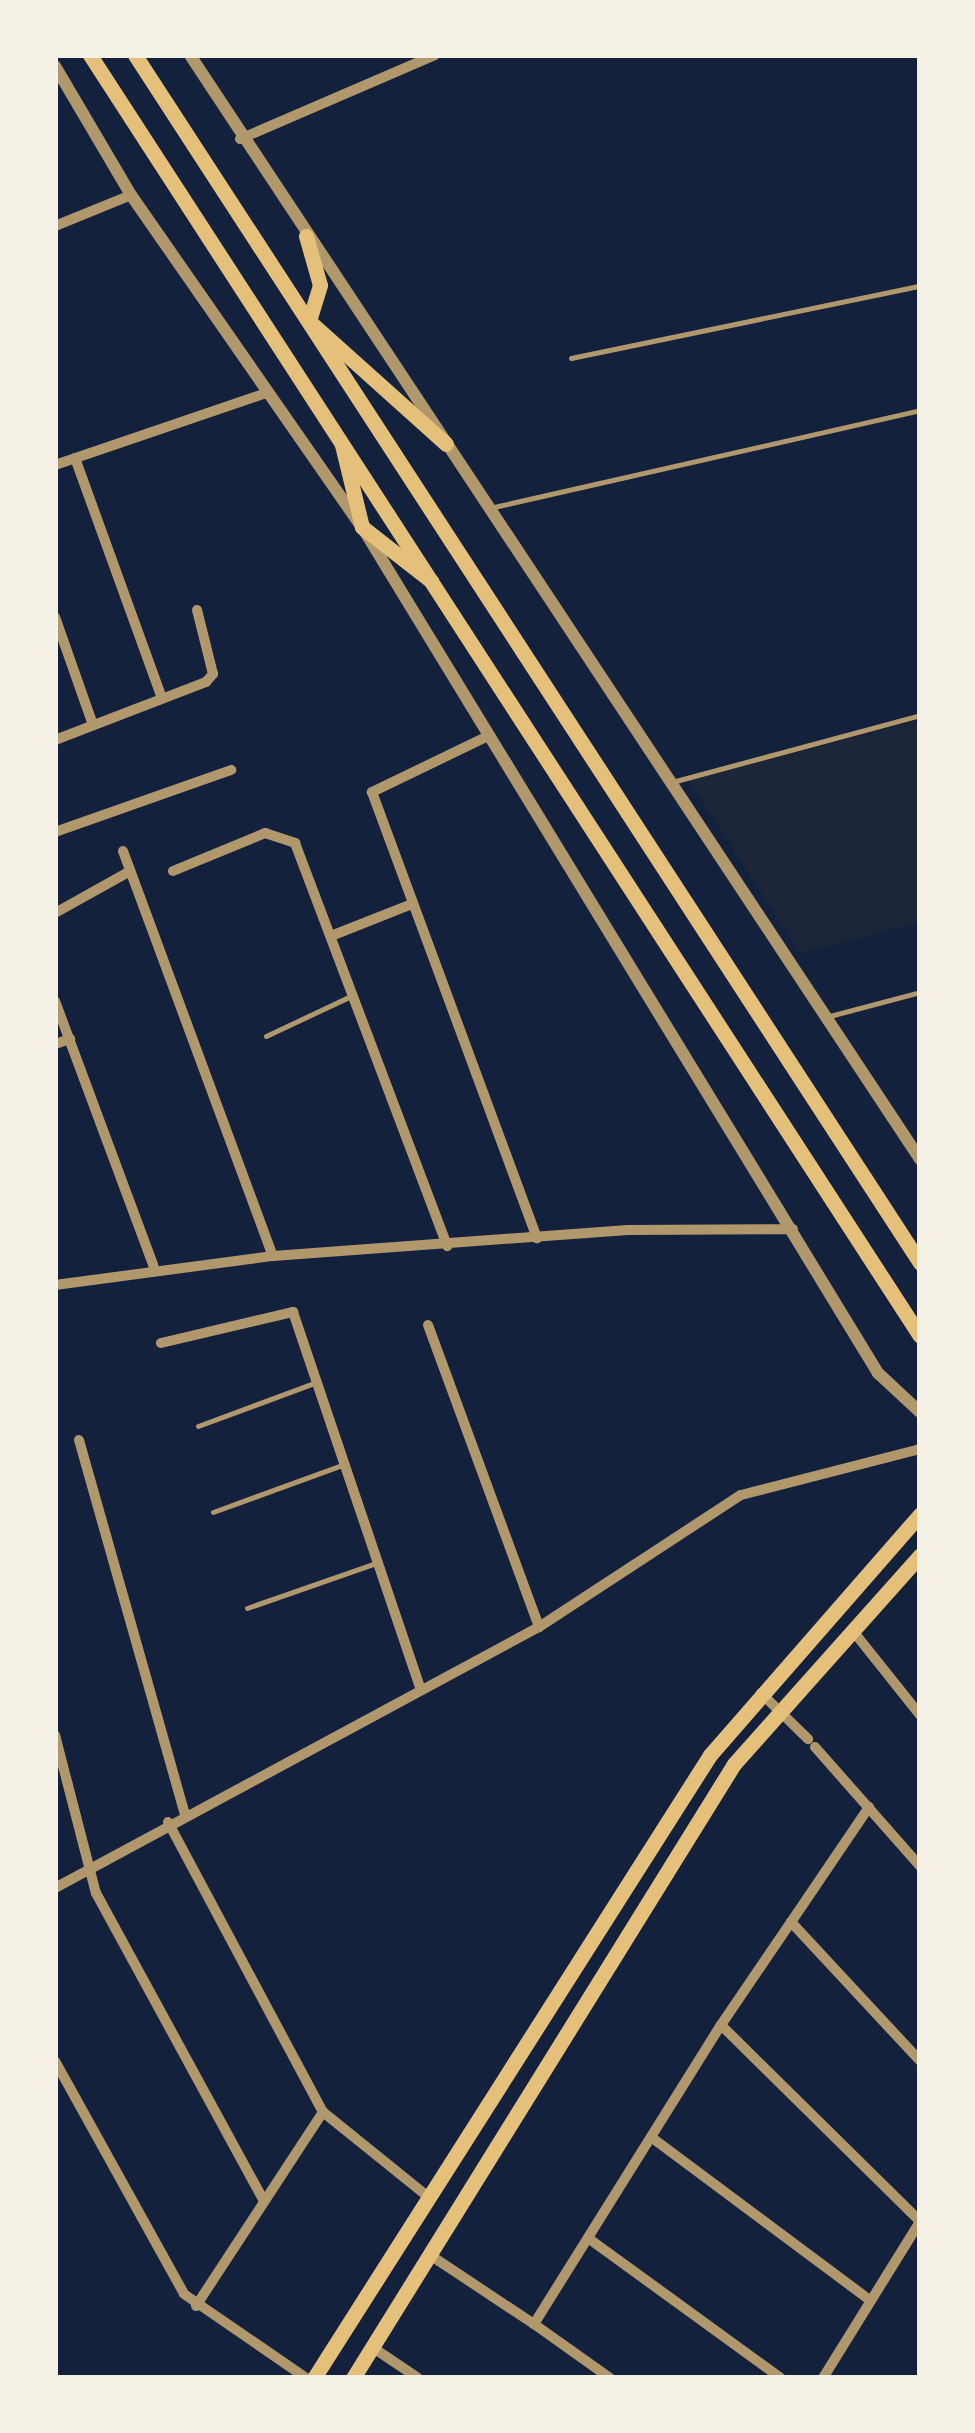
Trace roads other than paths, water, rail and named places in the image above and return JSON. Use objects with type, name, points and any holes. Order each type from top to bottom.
[{"type":"main road","points":[[90,55],[442,589],[920,1336]]},
{"type":"main road","points":[[135,55],[920,1263]]},
{"type":"main road","points":[[306,236],[320,286],[309,321]]},
{"type":"main road","points":[[309,321],[446,444]]},
{"type":"main road","points":[[341,436],[362,526],[442,589]]},
{"type":"main road","points":[[314,2378],[660,1830],[761,1692],[920,1514]]},
{"type":"main road","points":[[353,2378],[682,1844],[780,1709],[920,1556]]},
{"type":"main road","points":[[660,1830],[682,1844]]},
{"type":"main road","points":[[451,2158],[478,2174]]},
{"type":"street","points":[[190,55],[240,139],[920,1159]]},
{"type":"street","points":[[240,139],[434,55]]},
{"type":"street","points":[[55,66],[130,195],[362,526],[486,737],[793,1229],[878,1374],[920,1412]]},
{"type":"street","points":[[55,226],[130,195]]},
{"type":"street","points":[[55,465],[266,393]]},
{"type":"street","points":[[75,458],[162,698]]},
{"type":"street","points":[[55,740],[213,674],[197,610]]},
{"type":"street","points":[[55,617],[92,725]]},
{"type":"street","points":[[486,737],[372,792],[537,1238]]},
{"type":"street","points":[[55,832],[231,770]]},
{"type":"street","points":[[173,871],[265,833],[287,835],[336,934],[447,1246]]},
{"type":"street","points":[[123,851],[273,1256]]},
{"type":"street","points":[[55,913],[130,870]]},
{"type":"street","points":[[336,934],[412,904]]},
{"type":"street","points":[[55,1001],[153,1265]]},
{"type":"street","points":[[55,1044],[70,1038]]},
{"type":"street","points":[[55,1285],[153,1265],[537,1238],[793,1229]]},
{"type":"street","points":[[161,1342],[286,1309],[319,1382],[420,1688]]},
{"type":"street","points":[[428,1325],[539,1627]]},
{"type":"street","points":[[79,1440],[185,1814]]},
{"type":"street","points":[[55,1888],[168,1822],[539,1627],[741,1495],[920,1449]]},
{"type":"street","points":[[853,1631],[920,1715]]},
{"type":"street","points":[[761,1692],[920,1866]]},
{"type":"street","points":[[55,1735],[86,1868],[264,2201]]},
{"type":"street","points":[[534,2324],[721,2024],[869,1807]]},
{"type":"street","points":[[168,1822],[323,2112],[427,2196]]},
{"type":"street","points":[[791,1922],[920,2061]]},
{"type":"street","points":[[721,2024],[919,2222],[823,2378]]},
{"type":"street","points":[[55,2061],[196,2306],[306,2378]]},
{"type":"street","points":[[196,2306],[323,2112]]},
{"type":"street","points":[[651,2137],[871,2300]]},
{"type":"street","points":[[588,2238],[781,2378]]},
{"type":"street","points":[[430,2254],[610,2378]]},
{"type":"street","points":[[372,2347],[418,2378]]},
{"type":"lane","points":[[571,358],[920,286]]},
{"type":"lane","points":[[487,509],[920,410]]},
{"type":"lane","points":[[671,782],[920,714]]},
{"type":"lane","points":[[824,1018],[920,992]]},
{"type":"lane","points":[[266,1036],[357,994]]},
{"type":"lane","points":[[198,1426],[319,1382]]},
{"type":"lane","points":[[214,1512],[346,1464]]},
{"type":"lane","points":[[247,1608],[379,1562]]}]
